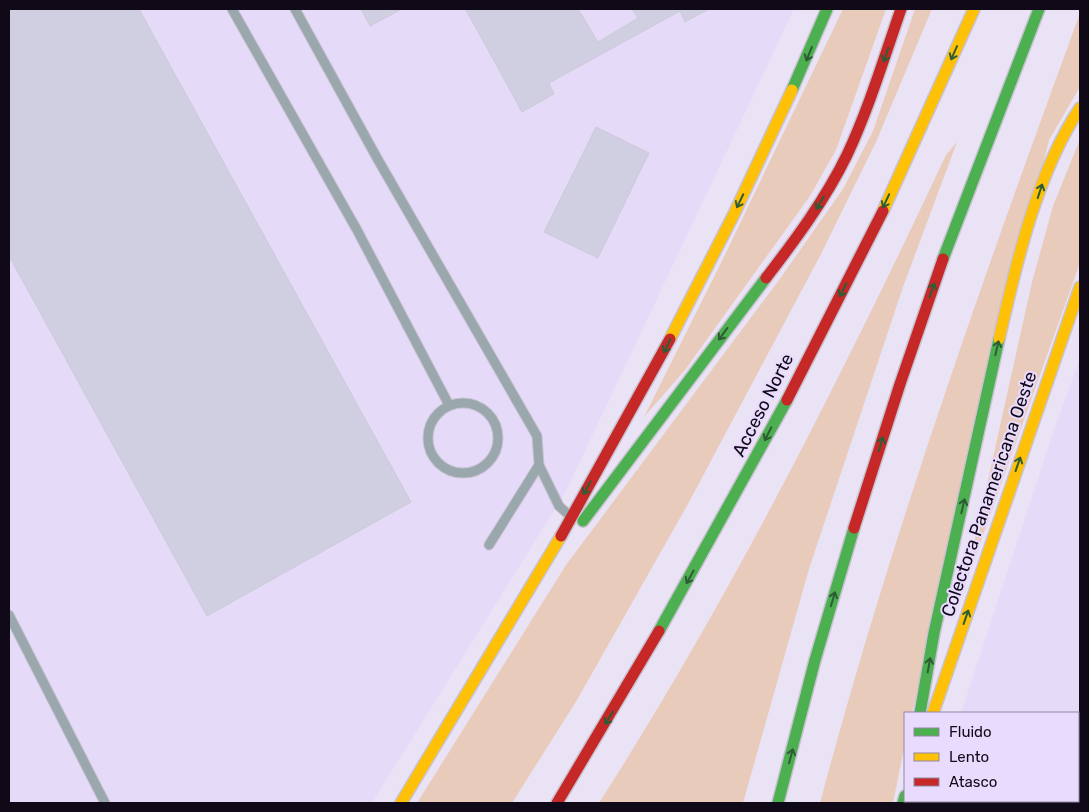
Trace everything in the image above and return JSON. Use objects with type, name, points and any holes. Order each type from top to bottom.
[{"type":"main road","points":[[401,803],[530,590],[660,358],[711,261],[798,80],[826,9]]},
{"type":"main road","points":[[530,590],[812,217],[846,157],[858,131],[901,9]]},
{"type":"main road","name":"Acceso Norte","points":[[557,803],[639,668],[727,512],[865,247],[974,9]]},
{"type":"main road","points":[[778,803],[828,613],[894,400],[923,313],[1038,9]]},
{"type":"main road","points":[[920,712],[934,633],[1009,295],[1044,177],[1064,132],[1080,108]]},
{"type":"main road","name":"Colectora Panamericana Oeste","points":[[933,712],[1080,287]]},
{"type":"lane","points":[[232,9],[357,230],[449,405]]},
{"type":"lane","points":[[295,9],[377,158],[537,436],[539,465],[559,506],[571,517]]},
{"type":"lane","points":[[460,402],[482,408],[496,424],[497,446],[485,465],[476,470],[464,473],[452,471],[441,466],[433,456],[428,445],[428,433],[432,421],[439,411],[449,405],[460,402]]},
{"type":"lane","points":[[489,545],[539,465]]},
{"type":"lane","points":[[9,615],[105,803]]},
{"type":"shaded area","points":[[9,9],[794,9],[565,493],[372,803],[9,803]]},
{"type":"shaded area","points":[[843,9],[886,9],[836,150],[810,196],[685,370],[644,417],[720,265]]},
{"type":"shaded area","points":[[915,9],[932,9],[876,142],[821,254],[688,504],[577,700],[512,803],[417,803],[566,565],[779,280],[843,189],[873,131]]},
{"type":"shaded area","points":[[1080,13],[1080,87],[1049,140],[912,712],[904,712],[904,749],[893,803],[820,803],[877,603],[908,504],[1009,208]]},
{"type":"shaded area","points":[[1080,139],[1080,263],[964,588],[1032,282],[1053,206]]},
{"type":"shaded area","points":[[957,142],[903,287],[809,569],[743,803],[599,803],[648,725],[694,646],[783,485],[907,238],[946,155]]},
{"type":"shaded area","points":[[1080,358],[1080,803],[933,803],[1079,802],[1079,712],[961,712],[1053,433]]},
{"type":"building","points":[[9,9],[139,9],[411,502],[207,616],[9,256]]},
{"type":"building","points":[[361,9],[402,9],[370,26]]},
{"type":"building","points":[[578,9],[598,42],[638,18],[632,9],[709,9],[685,22],[680,11],[549,83],[554,94],[522,112],[466,10]]},
{"type":"building","points":[[596,127],[649,153],[598,258],[544,232]]},
{"type":"traffic: fast","points":[[792,90],[827,9]]},
{"type":"traffic: fast","points":[[943,259],[1039,9]]},
{"type":"traffic: fast","points":[[583,521],[766,278]]},
{"type":"traffic: fast","points":[[920,712],[934,633],[999,339]]},
{"type":"traffic: fast","points":[[659,631],[787,400]]},
{"type":"traffic: fast","points":[[778,803],[815,660],[854,528]]},
{"type":"traffic: slow","points":[[883,211],[974,9]]},
{"type":"traffic: slow","points":[[670,339],[734,214],[792,90]]},
{"type":"traffic: slow","points":[[999,339],[1021,250],[1040,189],[1065,133],[1080,108]]},
{"type":"traffic: slow","points":[[933,712],[1080,287]]},
{"type":"traffic: slow","points":[[401,803],[561,536]]},
{"type":"traffic: jam","points":[[766,278],[820,203],[847,155],[869,101],[901,9]]},
{"type":"traffic: jam","points":[[787,400],[883,211]]},
{"type":"traffic: jam","points":[[854,528],[900,384],[943,259]]},
{"type":"traffic: jam","points":[[561,536],[670,339]]},
{"type":"traffic: jam","points":[[557,803],[659,631]]}]
